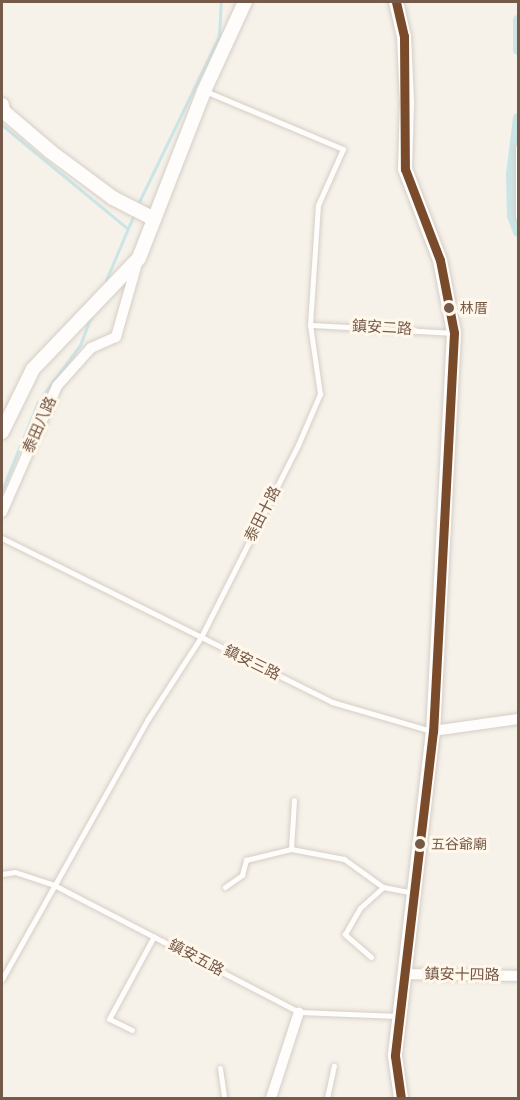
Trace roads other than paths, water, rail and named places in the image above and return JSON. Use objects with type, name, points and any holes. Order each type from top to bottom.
[{"type":"street","points":[[2,432],[33,369],[139,258],[204,91],[245,2]]},
{"type":"street","points":[[396,2],[404,36],[407,102],[405,169],[440,260],[454,333],[433,731],[395,1056],[401,1098]]},
{"type":"street","points":[[2,105],[3,111],[51,152],[131,207],[154,219]]},
{"type":"street","name":"泰田八路","points":[[2,512],[57,386],[91,348],[116,337],[139,258]]},
{"type":"street","name":"鎮安三路","points":[[433,731],[519,719]]},
{"type":"street","name":"鎮安十四路","points":[[406,974],[519,976]]},
{"type":"street","points":[[271,1098],[299,1012]]},
{"type":"lane","name":"泰田十路","points":[[2,979],[148,719],[201,637],[298,445],[320,394],[310,325],[318,205],[342,149],[204,91]]},
{"type":"lane","points":[[519,147],[519,217]]},
{"type":"lane","name":"鎮安二路","points":[[310,325],[454,333]]},
{"type":"lane","name":"鎮安三路","points":[[2,538],[332,702],[433,731]]},
{"type":"lane","points":[[291,849],[294,800]]},
{"type":"lane","points":[[225,887],[242,875],[246,860],[291,849],[344,859],[382,887],[415,893]]},
{"type":"lane","name":"鎮安五路","points":[[2,874],[15,872],[54,885],[299,1012],[398,1016]]},
{"type":"lane","points":[[371,957],[345,934],[360,908],[382,887]]},
{"type":"lane","points":[[132,1030],[109,1019],[154,936]]},
{"type":"lane","points":[[327,1098],[334,1066]]},
{"type":"lane","points":[[220,1068],[224,1098]]},
{"type":"waterway","points":[[137,206],[219,36],[221,2]]},
{"type":"waterway","points":[[518,20],[518,50]]},
{"type":"waterway","points":[[518,118],[511,174],[512,216],[518,232]]},
{"type":"waterway","points":[[2,125],[127,228]]},
{"type":"waterway","points":[[106,280],[135,212]]},
{"type":"waterway","points":[[2,490],[38,402],[80,345],[91,316]]},
{"type":"place","name":"林厝","points":[[449,308]]},
{"type":"place","name":"五谷爺廟","points":[[420,844]]}]
